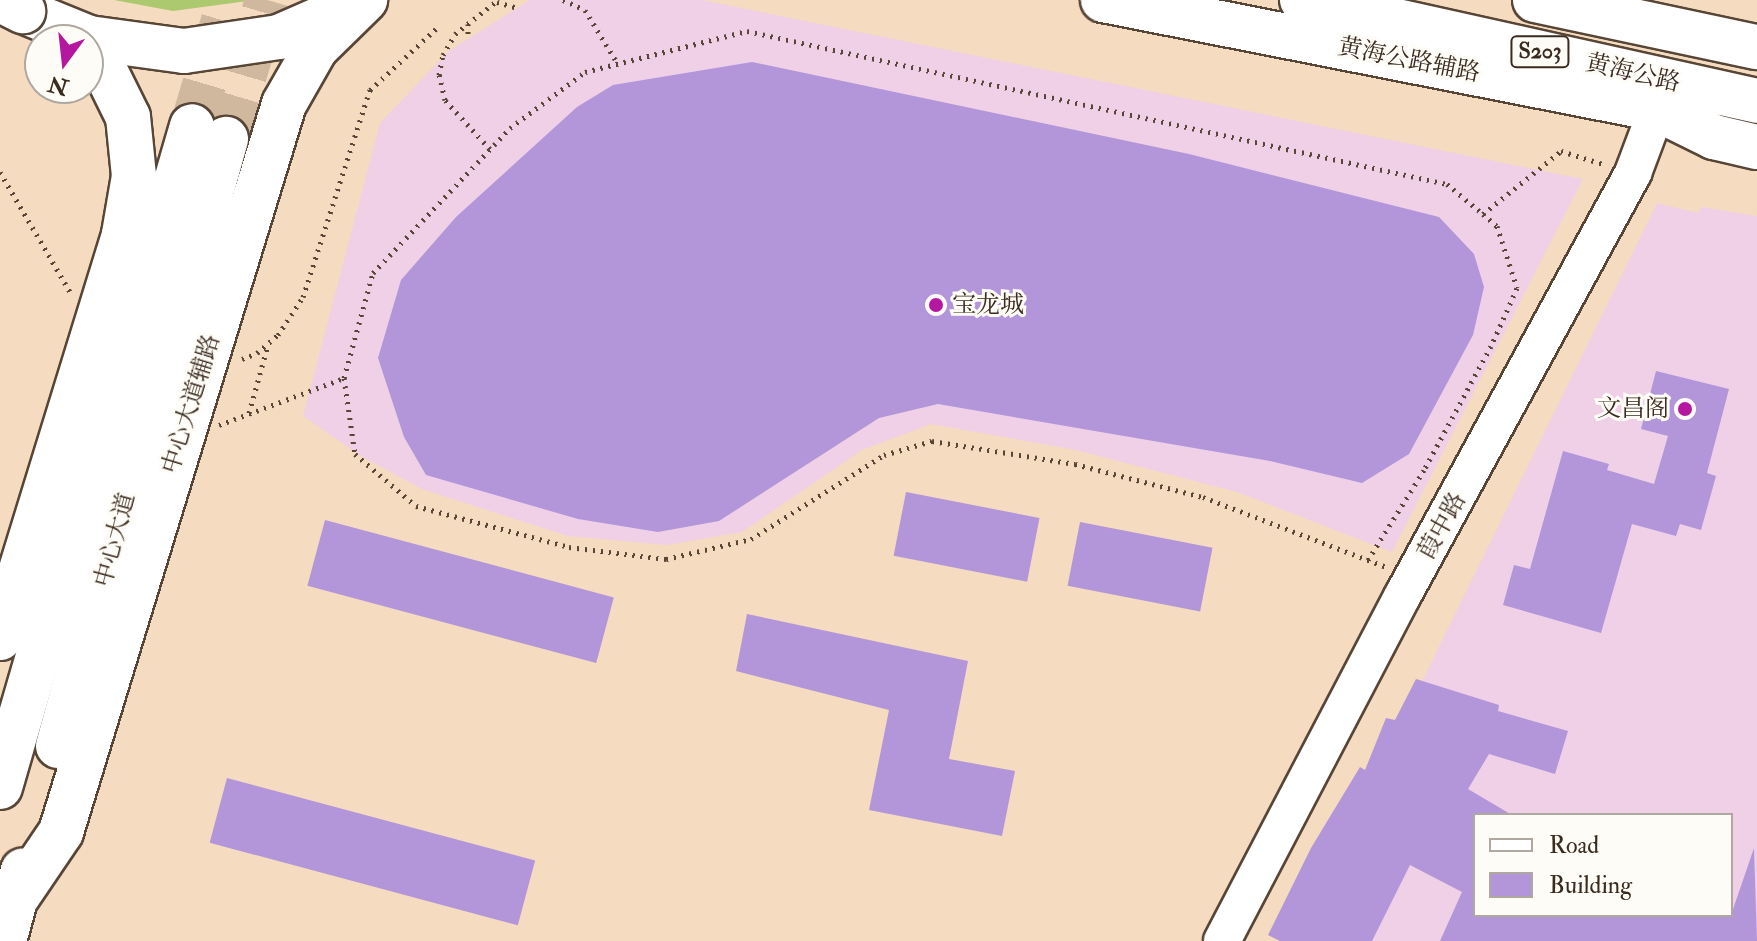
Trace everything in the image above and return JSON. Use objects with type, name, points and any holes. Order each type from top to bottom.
[{"type":"main road","points":[[104,40],[184,51],[279,37],[364,0]]},
{"type":"main road","name":"中心大道辅路","points":[[15,900],[61,832],[284,104],[316,48],[364,0]]},
{"type":"main road","name":"黄海公路辅路","points":[[1103,0],[1657,109],[1714,137],[1757,147]]},
{"type":"main road","name":"黄海公路","points":[[1312,2],[1757,101]]},
{"type":"main road","name":"黄海公路","points":[[1551,2],[1757,47]]},
{"type":"main road","points":[[12,6],[55,24]]},
{"type":"main road","points":[[0,638],[124,234],[134,176],[128,117],[104,68]]},
{"type":"main road","points":[[1657,109],[1757,101]]},
{"type":"main road","name":"中心大道","points":[[0,787],[209,133],[4,941]]},
{"type":"street","name":"葭中路","points":[[1222,941],[1413,578],[1633,173],[1657,109]]},
{"type":"path","points":[[563,0],[585,10],[618,64]]},
{"type":"path","points":[[490,149],[445,100],[439,75],[443,55],[455,34],[497,1],[515,7]]},
{"type":"path","points":[[468,23],[468,39]]},
{"type":"path","points":[[200,375],[257,353],[292,318],[303,297],[370,90],[437,28]]},
{"type":"path","points":[[1368,560],[1431,457],[1491,346],[1517,288],[1497,226],[1483,214],[1447,184],[747,31],[585,72],[510,128],[373,273],[344,378],[355,454],[416,506],[569,547],[666,559],[751,539],[884,455],[932,441],[1075,464],[1203,497],[1413,578]]},
{"type":"path","points":[[1483,214],[1561,151],[1633,173]]},
{"type":"path","points":[[0,172],[63,284],[96,324]]},
{"type":"path","points":[[249,414],[269,343]]},
{"type":"path","points":[[180,440],[344,378]]},
{"type":"shaded area","name":"宝龙城","points":[[530,0],[702,0],[1583,179],[1392,552],[1237,492],[1076,450],[931,424],[862,450],[742,532],[667,545],[568,536],[422,489],[361,456],[303,416],[380,123],[449,51]]},
{"type":"shaded area","points":[[1657,203],[1698,213],[1702,207],[1757,216],[1757,941],[1281,941],[1402,722]]},
{"type":"green space","points":[[114,0],[255,0],[173,11]]},
{"type":"building","name":"宝龙城","points":[[752,62],[1189,154],[1439,217],[1474,254],[1484,287],[1473,335],[1409,454],[1362,483],[1270,461],[938,404],[879,418],[719,521],[658,532],[578,519],[426,475],[404,437],[378,358],[401,280],[456,217],[577,107],[613,85]]},
{"type":"building","points":[[1656,371],[1729,389],[1707,473],[1716,476],[1701,530],[1680,524],[1676,536],[1632,524],[1601,633],[1503,605],[1514,565],[1530,569],[1563,451],[1609,464],[1607,470],[1654,484],[1668,436],[1641,429]]},
{"type":"building","points":[[906,492],[1040,518],[1027,582],[894,556]]},
{"type":"building","points":[[325,520],[614,597],[596,663],[307,586]]},
{"type":"building","points":[[1080,522],[1213,548],[1200,612],[1068,586]]},
{"type":"building","points":[[747,614],[968,661],[949,759],[1015,771],[1002,836],[869,810],[889,710],[736,671]]},
{"type":"building","points":[[1416,679],[1499,705],[1498,711],[1568,731],[1555,774],[1489,754],[1468,789],[1509,813],[1473,813],[1473,917],[1733,917],[1754,848],[1757,941],[1440,941],[1462,892],[1410,865],[1372,941],[1280,941],[1268,935],[1311,848],[1360,767],[1365,770],[1386,718],[1395,720]]},
{"type":"building","points":[[227,778],[535,861],[518,925],[210,843]]},
{"type":"tunnel","points":[[192,126],[229,0]]},
{"type":"tunnel","points":[[226,139],[267,0]]},
{"type":"place","name":"宝龙城","points":[[936,305]]},
{"type":"place","name":"文昌阁","points":[[1685,409]]}]
